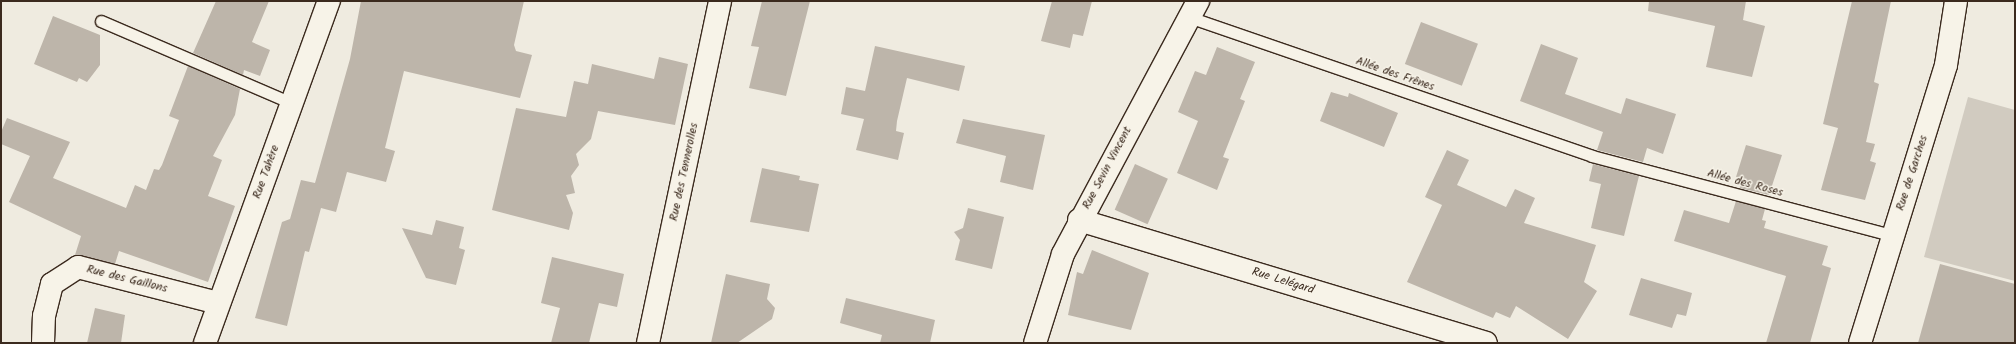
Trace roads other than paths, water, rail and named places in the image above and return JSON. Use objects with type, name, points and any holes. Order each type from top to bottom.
[{"type":"street","name":"Rue Tahère","points":[[205,343],[218,302],[329,1]]},
{"type":"street","name":"Rue des Tennerolles","points":[[648,343],[720,1]]},
{"type":"street","name":"Rue de Garches","points":[[1860,343],[1892,235],[1946,65],[1956,1]]},
{"type":"street","name":"Rue Sevin Vincent","points":[[1035,343],[1063,254],[1079,220],[1194,9]]},
{"type":"street","name":"Rue Lelégard","points":[[1079,220],[1486,343]]},
{"type":"street","name":"Rue des Gaillons","points":[[43,343],[44,316],[52,284],[78,268],[218,302]]},
{"type":"lane","name":"Allée des Frênes","points":[[1194,9],[1592,156]]},
{"type":"lane","points":[[101,21],[292,103]]},
{"type":"lane","name":"Allée des Roses","points":[[1592,156],[1892,235]]}]
